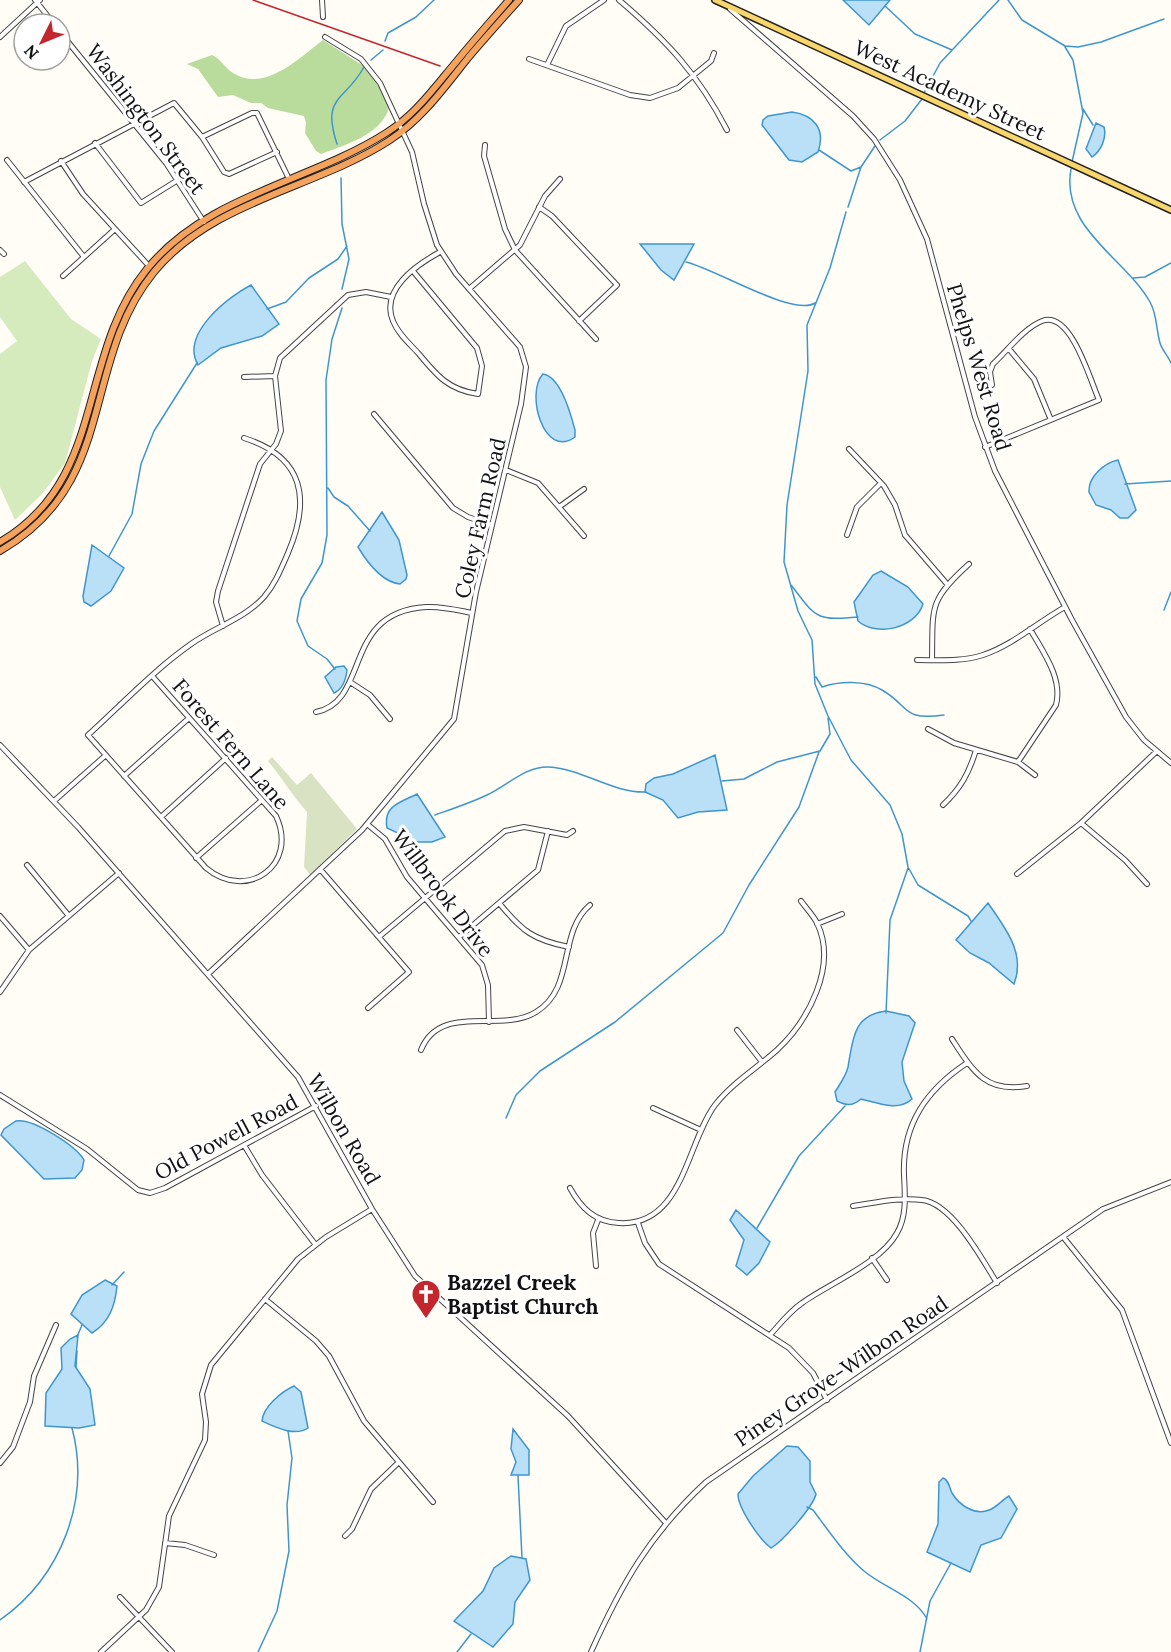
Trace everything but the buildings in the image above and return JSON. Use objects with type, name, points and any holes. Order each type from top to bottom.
[{"type":"highway","points":[[0,542],[36,515],[68,470],[79,447],[113,327],[128,296],[149,266],[177,239],[203,220],[402,126],[509,0]]},
{"type":"highway","points":[[0,551],[38,523],[67,488],[87,446],[113,351],[129,310],[159,266],[207,226],[373,150],[429,106],[519,0]]},
{"type":"main road","name":"West Academy Street","points":[[715,0],[1171,210]]},
{"type":"street","points":[[322,0],[323,17]]},
{"type":"street","points":[[547,65],[566,26],[604,0]]},
{"type":"street","points":[[619,0],[673,48],[711,98],[727,130]]},
{"type":"street","points":[[0,37],[37,1]]},
{"type":"street","name":"Phelps West Road","points":[[727,6],[853,116],[874,138],[900,180],[926,238],[951,336],[985,447],[1065,607],[1126,717],[1144,740],[1171,764]]},
{"type":"street","name":"Coley Farm Road","points":[[208,974],[368,824],[454,719],[472,613],[521,404],[525,359],[516,341],[469,289],[440,252],[428,220],[416,166],[402,126],[380,83],[367,65],[325,37]]},
{"type":"street","name":"Washington Street","points":[[72,47],[178,180],[207,226]]},
{"type":"street","points":[[529,59],[642,98],[668,94],[711,62],[714,53]]},
{"type":"street","points":[[24,182],[95,143],[174,104],[202,137],[224,172],[229,174],[277,152]]},
{"type":"street","points":[[202,137],[252,113],[257,113],[290,179]]},
{"type":"street","points":[[95,143],[141,203],[178,180]]},
{"type":"street","points":[[485,145],[484,156],[505,229],[515,250],[596,339]]},
{"type":"street","points":[[7,160],[84,257]]},
{"type":"street","points":[[61,161],[83,194],[149,266]]},
{"type":"street","points":[[469,289],[515,250],[527,233],[538,207],[560,179]]},
{"type":"street","points":[[538,207],[552,216],[617,285],[579,321]]},
{"type":"street","points":[[63,276],[114,230]]},
{"type":"street","points":[[0,250],[4,254]]},
{"type":"street","points":[[413,271],[477,348],[482,366],[478,394],[456,389],[439,378],[394,324],[391,297],[399,284],[413,271],[440,252]]},
{"type":"street","points":[[223,626],[216,603],[218,591],[260,464],[282,427],[275,376],[279,361],[285,351],[344,297],[360,291],[391,297]]},
{"type":"street","points":[[985,447],[1099,400],[1070,332],[1063,324],[1044,320],[1035,324],[993,364],[990,372],[992,385]]},
{"type":"street","points":[[1009,349],[1034,379],[1051,420]]},
{"type":"street","points":[[244,376],[275,376]]},
{"type":"street","points":[[374,414],[453,508],[468,517],[491,525]]},
{"type":"street","points":[[153,676],[193,643],[253,608],[268,592],[279,574],[300,523],[302,503],[297,482],[285,461],[271,449],[244,438]]},
{"type":"street","points":[[849,449],[891,496],[905,535],[947,584]]},
{"type":"street","points":[[506,470],[535,480],[584,536]]},
{"type":"street","points":[[847,535],[857,507],[881,483]]},
{"type":"street","points":[[560,507],[584,489]]},
{"type":"street","points":[[932,660],[933,609],[939,594],[947,584],[969,564]]},
{"type":"street","points":[[316,712],[332,706],[350,682],[370,634],[384,620],[412,609],[428,607],[472,613]]},
{"type":"street","points":[[917,660],[961,659],[982,655],[1002,647],[1065,607]]},
{"type":"street","points":[[1018,762],[1056,705],[1059,694],[1051,666],[1030,629]]},
{"type":"street","name":"Forest Fern Lane","points":[[153,676],[189,718],[276,816],[282,835],[279,855],[269,870],[255,879],[234,882],[212,874],[88,735],[153,676]]},
{"type":"street","points":[[350,682],[370,695],[390,719]]},
{"type":"street","points":[[124,776],[189,718]]},
{"type":"street","points":[[928,729],[954,743],[1018,762],[1035,775]]},
{"type":"street","name":"Wilbon Road","points":[[0,744],[119,873],[298,1077],[372,1209],[422,1283],[568,1416],[665,1522]]},
{"type":"street","points":[[943,805],[964,782],[976,750]]},
{"type":"street","points":[[1017,874],[1081,823],[1157,751]]},
{"type":"street","points":[[54,801],[106,756]]},
{"type":"street","points":[[161,817],[226,758]]},
{"type":"street","points":[[196,858],[262,800]]},
{"type":"street","points":[[1081,823],[1125,860],[1147,884]]},
{"type":"street","name":"Willbrook Drive","points":[[368,824],[385,839],[403,872],[482,965],[488,985],[489,1022]]},
{"type":"street","points":[[380,936],[505,831],[524,827],[567,835],[573,831]]},
{"type":"street","points":[[459,937],[538,870],[548,831]]},
{"type":"street","points":[[27,865],[69,916]]},
{"type":"street","points":[[320,869],[410,972],[368,1008]]},
{"type":"street","points":[[0,992],[29,950],[119,873]]},
{"type":"street","points":[[570,1188],[578,1202],[598,1220],[638,1223],[653,1216],[671,1196],[701,1130],[721,1099],[778,1049],[792,1032],[819,988],[823,949],[817,924],[801,901]]},
{"type":"street","points":[[499,903],[530,935],[547,943],[569,947]]},
{"type":"street","points":[[421,1050],[424,1042],[444,1025],[453,1022],[507,1022],[526,1018],[544,1007],[559,985],[575,923],[590,905]]},
{"type":"street","points":[[817,924],[842,914]]},
{"type":"street","points":[[0,916],[29,950]]},
{"type":"street","points":[[737,1030],[762,1062]]},
{"type":"street","points":[[952,1039],[968,1063],[986,1081],[998,1087],[1027,1086]]},
{"type":"street","points":[[770,1335],[804,1301],[872,1258],[897,1233],[903,1220],[905,1199],[903,1156],[918,1109],[950,1074],[968,1063]]},
{"type":"street","name":"Old Powell Road","points":[[0,1095],[87,1149],[143,1192],[155,1192],[165,1188],[316,1106]]},
{"type":"street","points":[[653,1108],[701,1130]]},
{"type":"street","points":[[244,1145],[262,1175],[315,1244]]},
{"type":"street","name":"Piney Grove-Wilbon Road","points":[[591,1652],[620,1589],[665,1522],[706,1482],[1103,1209],[1171,1182]]},
{"type":"street","points":[[853,1206],[905,1199],[925,1200],[938,1206],[952,1218],[998,1283]]},
{"type":"street","points":[[101,1652],[139,1617],[159,1587],[171,1509],[200,1455],[205,1440],[206,1422],[202,1394],[208,1370],[291,1267],[315,1244],[372,1209]]},
{"type":"street","points":[[596,1266],[593,1233],[598,1220]]},
{"type":"street","points":[[638,1223],[645,1243],[659,1264],[770,1335],[797,1355],[813,1373],[827,1400]]},
{"type":"street","points":[[1064,1238],[1122,1310],[1171,1443]]},
{"type":"street","points":[[872,1258],[886,1280]]},
{"type":"street","points":[[265,1299],[322,1347],[336,1367],[359,1414],[433,1502]]},
{"type":"street","points":[[0,1463],[13,1447],[30,1402],[34,1376],[56,1325]]},
{"type":"street","points":[[345,1536],[352,1529],[371,1489],[399,1462]]},
{"type":"street","points":[[165,1543],[185,1545],[214,1555]]},
{"type":"street","points":[[120,1597],[172,1652]]},
{"type":"green space","points":[[323,40],[370,70],[389,108],[385,117],[370,132],[351,143],[321,154],[316,151],[305,133],[304,116],[268,108],[261,103],[251,103],[233,95],[218,97],[198,69],[187,64],[212,55],[233,73],[245,78],[257,79],[281,71]]},
{"type":"green space","points":[[25,261],[71,319],[101,339],[92,361],[65,463],[42,494],[15,520],[0,487],[0,354],[17,341],[0,317],[0,277]]},
{"type":"green space","points":[[153,266],[118,329],[86,439],[65,487],[36,522],[0,548],[0,545],[28,525],[49,503],[65,480],[85,429],[101,372],[122,312]]},
{"type":"green space","points":[[272,757],[297,785],[311,773],[357,829],[310,875],[304,867],[307,812],[268,761]]},
{"type":"water","points":[[843,0],[890,0],[869,25]]},
{"type":"water","points":[[792,112],[812,120],[819,130],[818,152],[802,162],[789,160],[762,125],[763,120],[768,116]]},
{"type":"water","points":[[1096,123],[1104,127],[1105,135],[1101,148],[1092,157],[1086,149]]},
{"type":"water","points":[[640,244],[694,244],[674,280],[661,270]]},
{"type":"water","points":[[251,285],[279,324],[262,336],[221,348],[198,365],[194,353],[195,341],[201,329],[219,307]]},
{"type":"water","points":[[543,374],[555,382],[560,389],[571,415],[575,437],[564,442],[554,440],[541,421],[536,395],[538,383]]},
{"type":"water","points":[[1118,460],[1136,510],[1128,518],[1120,518],[1111,510],[1096,505],[1089,492],[1094,476],[1107,464]]},
{"type":"water","points":[[382,512],[399,540],[407,575],[400,584],[381,575],[370,565],[358,547]]},
{"type":"water","points":[[92,545],[124,568],[111,591],[91,606],[84,602],[83,596]]},
{"type":"water","points":[[881,571],[908,587],[923,604],[919,613],[904,625],[875,629],[858,621],[854,602],[873,575]]},
{"type":"water","points":[[344,666],[347,670],[345,680],[340,689],[334,693],[325,677],[336,667]]},
{"type":"water","points":[[715,755],[727,810],[698,812],[678,818],[663,800],[645,792],[646,784],[654,778],[673,774]]},
{"type":"water","points":[[417,794],[445,837],[432,842],[405,842],[400,834],[387,828],[387,815],[390,810]]},
{"type":"water","points":[[988,903],[1007,931],[1016,951],[1017,973],[1014,984],[989,963],[970,953],[956,940]]},
{"type":"water","points":[[886,1011],[909,1016],[915,1023],[902,1062],[904,1081],[912,1099],[894,1106],[861,1099],[850,1104],[837,1101],[835,1092],[847,1070],[856,1030],[867,1017]]},
{"type":"water","points":[[16,1121],[43,1128],[63,1141],[84,1160],[82,1170],[75,1178],[44,1179],[1,1135],[4,1129]]},
{"type":"water","points":[[736,1210],[770,1242],[759,1263],[747,1275],[736,1266],[744,1240],[730,1220]]},
{"type":"water","points":[[105,1280],[117,1286],[115,1300],[103,1324],[92,1333],[71,1314],[82,1295]]},
{"type":"water","points":[[78,1335],[75,1366],[90,1389],[95,1425],[79,1428],[45,1426],[46,1393],[62,1369],[61,1348]]},
{"type":"water","points":[[294,1386],[301,1392],[308,1428],[297,1432],[262,1421],[266,1410],[274,1400]]},
{"type":"water","points":[[513,1429],[529,1450],[529,1475],[511,1475],[516,1462],[511,1449]]},
{"type":"water","points":[[787,1446],[798,1447],[810,1461],[810,1482],[816,1494],[796,1524],[771,1548],[750,1523],[741,1507],[738,1494],[753,1476]]},
{"type":"water","points":[[943,1478],[948,1482],[959,1502],[968,1508],[978,1512],[989,1510],[1009,1496],[1017,1509],[1001,1538],[981,1545],[970,1572],[927,1552],[938,1524],[939,1482]]},
{"type":"water","points":[[511,1556],[526,1559],[530,1580],[515,1602],[513,1624],[493,1647],[454,1621],[483,1591],[494,1568]]},
{"type":"waterway","points":[[385,41],[388,33],[416,17],[434,0]]},
{"type":"waterway","points":[[924,93],[940,63],[999,0]]},
{"type":"waterway","points":[[1008,0],[1022,20],[1065,46],[1078,47],[1101,42],[1164,19]]},
{"type":"waterway","points":[[885,6],[915,34],[952,50]]},
{"type":"waterway","points":[[1065,47],[1073,60],[1083,113],[1072,162]]},
{"type":"waterway","points":[[371,60],[383,50]]},
{"type":"waterway","points":[[337,144],[332,116],[334,107],[364,67]]},
{"type":"waterway","points":[[880,140],[905,121],[922,99]]},
{"type":"waterway","points":[[1083,109],[1093,125]]},
{"type":"waterway","points":[[848,207],[861,167],[875,146]]},
{"type":"waterway","points":[[819,150],[851,171],[861,167]]},
{"type":"waterway","points":[[1071,169],[1070,190],[1075,208],[1097,241],[1126,271],[1150,302],[1160,343],[1171,363]]},
{"type":"waterway","points":[[341,178],[342,224],[349,259],[342,289]]},
{"type":"waterway","points":[[846,212],[830,268],[807,325],[808,371],[787,505],[784,562],[798,611],[812,640],[815,684],[828,716],[851,760],[890,805],[902,834],[908,867],[918,885],[968,916],[971,921]]},
{"type":"waterway","points":[[267,309],[286,302],[309,278],[338,259],[347,246]]},
{"type":"waterway","points":[[686,262],[772,298],[804,306],[815,303]]},
{"type":"waterway","points":[[1133,278],[1145,277],[1171,263]]},
{"type":"waterway","points":[[335,669],[327,659],[308,646],[297,621],[301,599],[322,563],[327,535],[326,380],[332,339],[342,308]]},
{"type":"waterway","points":[[109,556],[132,514],[141,464],[154,431],[197,363]]},
{"type":"waterway","points":[[1125,484],[1171,481]]},
{"type":"waterway","points":[[328,488],[334,497],[348,506],[370,531]]},
{"type":"waterway","points":[[791,585],[817,614],[832,618],[858,617]]},
{"type":"waterway","points":[[1164,610],[1171,592]]},
{"type":"waterway","points":[[816,677],[822,687],[844,683],[868,684],[882,690],[913,714],[944,715]]},
{"type":"waterway","points":[[722,781],[744,779],[777,762],[820,751],[830,734],[828,718]]},
{"type":"waterway","points":[[506,1118],[516,1095],[540,1071],[615,1022],[723,933],[749,885],[799,807],[819,752]]},
{"type":"waterway","points":[[435,815],[481,798],[524,773],[549,767],[574,772],[621,789],[646,792]]},
{"type":"waterway","points":[[886,1013],[890,920],[908,868]]},
{"type":"waterway","points":[[757,1228],[799,1156],[845,1106]]},
{"type":"waterway","points":[[112,1285],[124,1272]]},
{"type":"waterway","points":[[77,1337],[82,1325]]},
{"type":"waterway","points":[[76,1367],[77,1351]]},
{"type":"waterway","points":[[0,1620],[40,1582],[55,1559],[66,1535],[74,1509],[77,1482],[77,1455],[72,1428]]},
{"type":"waterway","points":[[258,1652],[277,1611],[289,1551],[287,1505],[292,1458],[288,1431]]},
{"type":"waterway","points":[[518,1476],[522,1558]]},
{"type":"waterway","points":[[807,1507],[813,1510],[857,1565],[915,1604],[927,1619]]},
{"type":"waterway","points":[[920,1652],[930,1601],[951,1563]]},
{"type":"waterway","points":[[457,1652],[471,1634]]},
{"type":"railway","points":[[253,0],[440,66]]},
{"type":"place","name":"Bazzel Creek Baptist Church","points":[[426,1320]]}]
